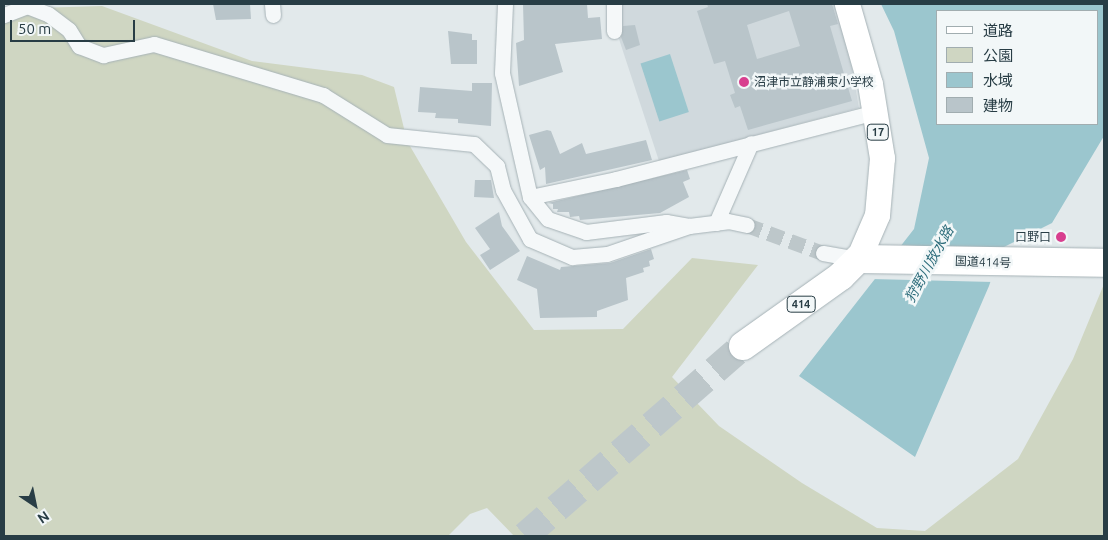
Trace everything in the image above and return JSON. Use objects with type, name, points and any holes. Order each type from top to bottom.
[{"type":"highway","name":"国道414号","points":[[868,259],[1007,264],[1104,263]]},
{"type":"highway","name":"414","points":[[743,346],[868,259]]},
{"type":"main road","name":"17","points":[[847,4],[870,84],[882,158],[881,189],[868,259]]},
{"type":"street","points":[[506,4],[502,73],[530,197],[548,219],[586,232],[666,222],[689,226]]},
{"type":"street","points":[[614,4],[614,31]]},
{"type":"street","points":[[4,15],[27,6],[55,19],[69,30],[79,46],[103,55],[154,44],[322,95],[387,136],[474,144],[497,166],[503,190],[530,240],[572,257],[607,254],[689,226],[716,223],[747,225]]},
{"type":"street","points":[[530,197],[616,179],[874,112]]},
{"type":"street","points":[[716,223],[751,143]]},
{"type":"street","points":[[823,253],[868,259]]},
{"type":"shaded area","name":"沼津市立静浦東小学校","points":[[618,4],[835,4],[850,56],[859,108],[659,161],[618,36]]},
{"type":"green space","points":[[102,6],[252,61],[362,75],[394,87],[407,141],[466,242],[534,330],[623,329],[692,258],[758,265],[672,377],[719,426],[802,483],[877,528],[925,531],[1018,459],[1073,359],[1104,284],[1104,536],[514,536],[487,508],[470,514],[448,536],[4,536],[4,9]]},
{"type":"water","name":"狩野川放水路","points":[[881,4],[1104,4],[1104,136],[1052,223],[1002,248],[989,286],[915,457],[799,376],[914,229],[929,158],[894,31]]},
{"type":"water","points":[[670,54],[689,112],[659,122],[641,64]]},
{"type":"pier","points":[[898,245],[1004,251],[993,282],[871,279]]},
{"type":"building","points":[[213,4],[250,4],[251,19],[216,20]]},
{"type":"building","points":[[523,4],[587,4],[588,18],[600,17],[602,39],[555,44],[563,72],[519,86],[516,43],[524,40]]},
{"type":"building","points":[[707,4],[832,4],[838,24],[830,26],[852,101],[748,130],[740,106],[735,108],[730,95],[735,93],[725,61],[714,64],[697,11],[708,7]],"holes":[[[789,11],[800,46],[757,59],[747,25]]]},
{"type":"building","points":[[635,25],[640,45],[626,50],[621,37],[623,26]]},
{"type":"building","points":[[448,31],[472,34],[472,40],[477,40],[477,64],[451,64]]},
{"type":"building","points":[[472,83],[492,83],[491,126],[458,123],[458,119],[435,118],[436,113],[418,112],[420,87],[472,91]]},
{"type":"building","points":[[547,130],[551,131],[560,154],[582,143],[586,154],[646,140],[652,160],[546,184],[545,167],[540,170],[529,135]]},
{"type":"building","points":[[687,170],[690,179],[683,182],[689,197],[660,213],[580,220],[579,216],[570,217],[569,212],[557,212],[558,209],[553,209],[553,204],[548,203]]},
{"type":"building","points":[[475,180],[491,180],[494,198],[474,197]]},
{"type":"building","points":[[499,212],[502,226],[520,251],[490,270],[480,255],[490,249],[475,228]]},
{"type":"building","points":[[651,249],[654,259],[649,261],[650,266],[643,268],[644,272],[626,278],[628,300],[597,311],[597,317],[540,318],[537,289],[517,280],[527,256],[560,270],[561,267],[610,263]]},
{"type":"tunnel","points":[[747,225],[823,253]]},
{"type":"tunnel","points":[[525,536],[743,346]]},
{"type":"place","name":"沼津市立静浦東小学校","points":[[744,82]]},
{"type":"place","name":"口野口","points":[[1061,237]]}]
